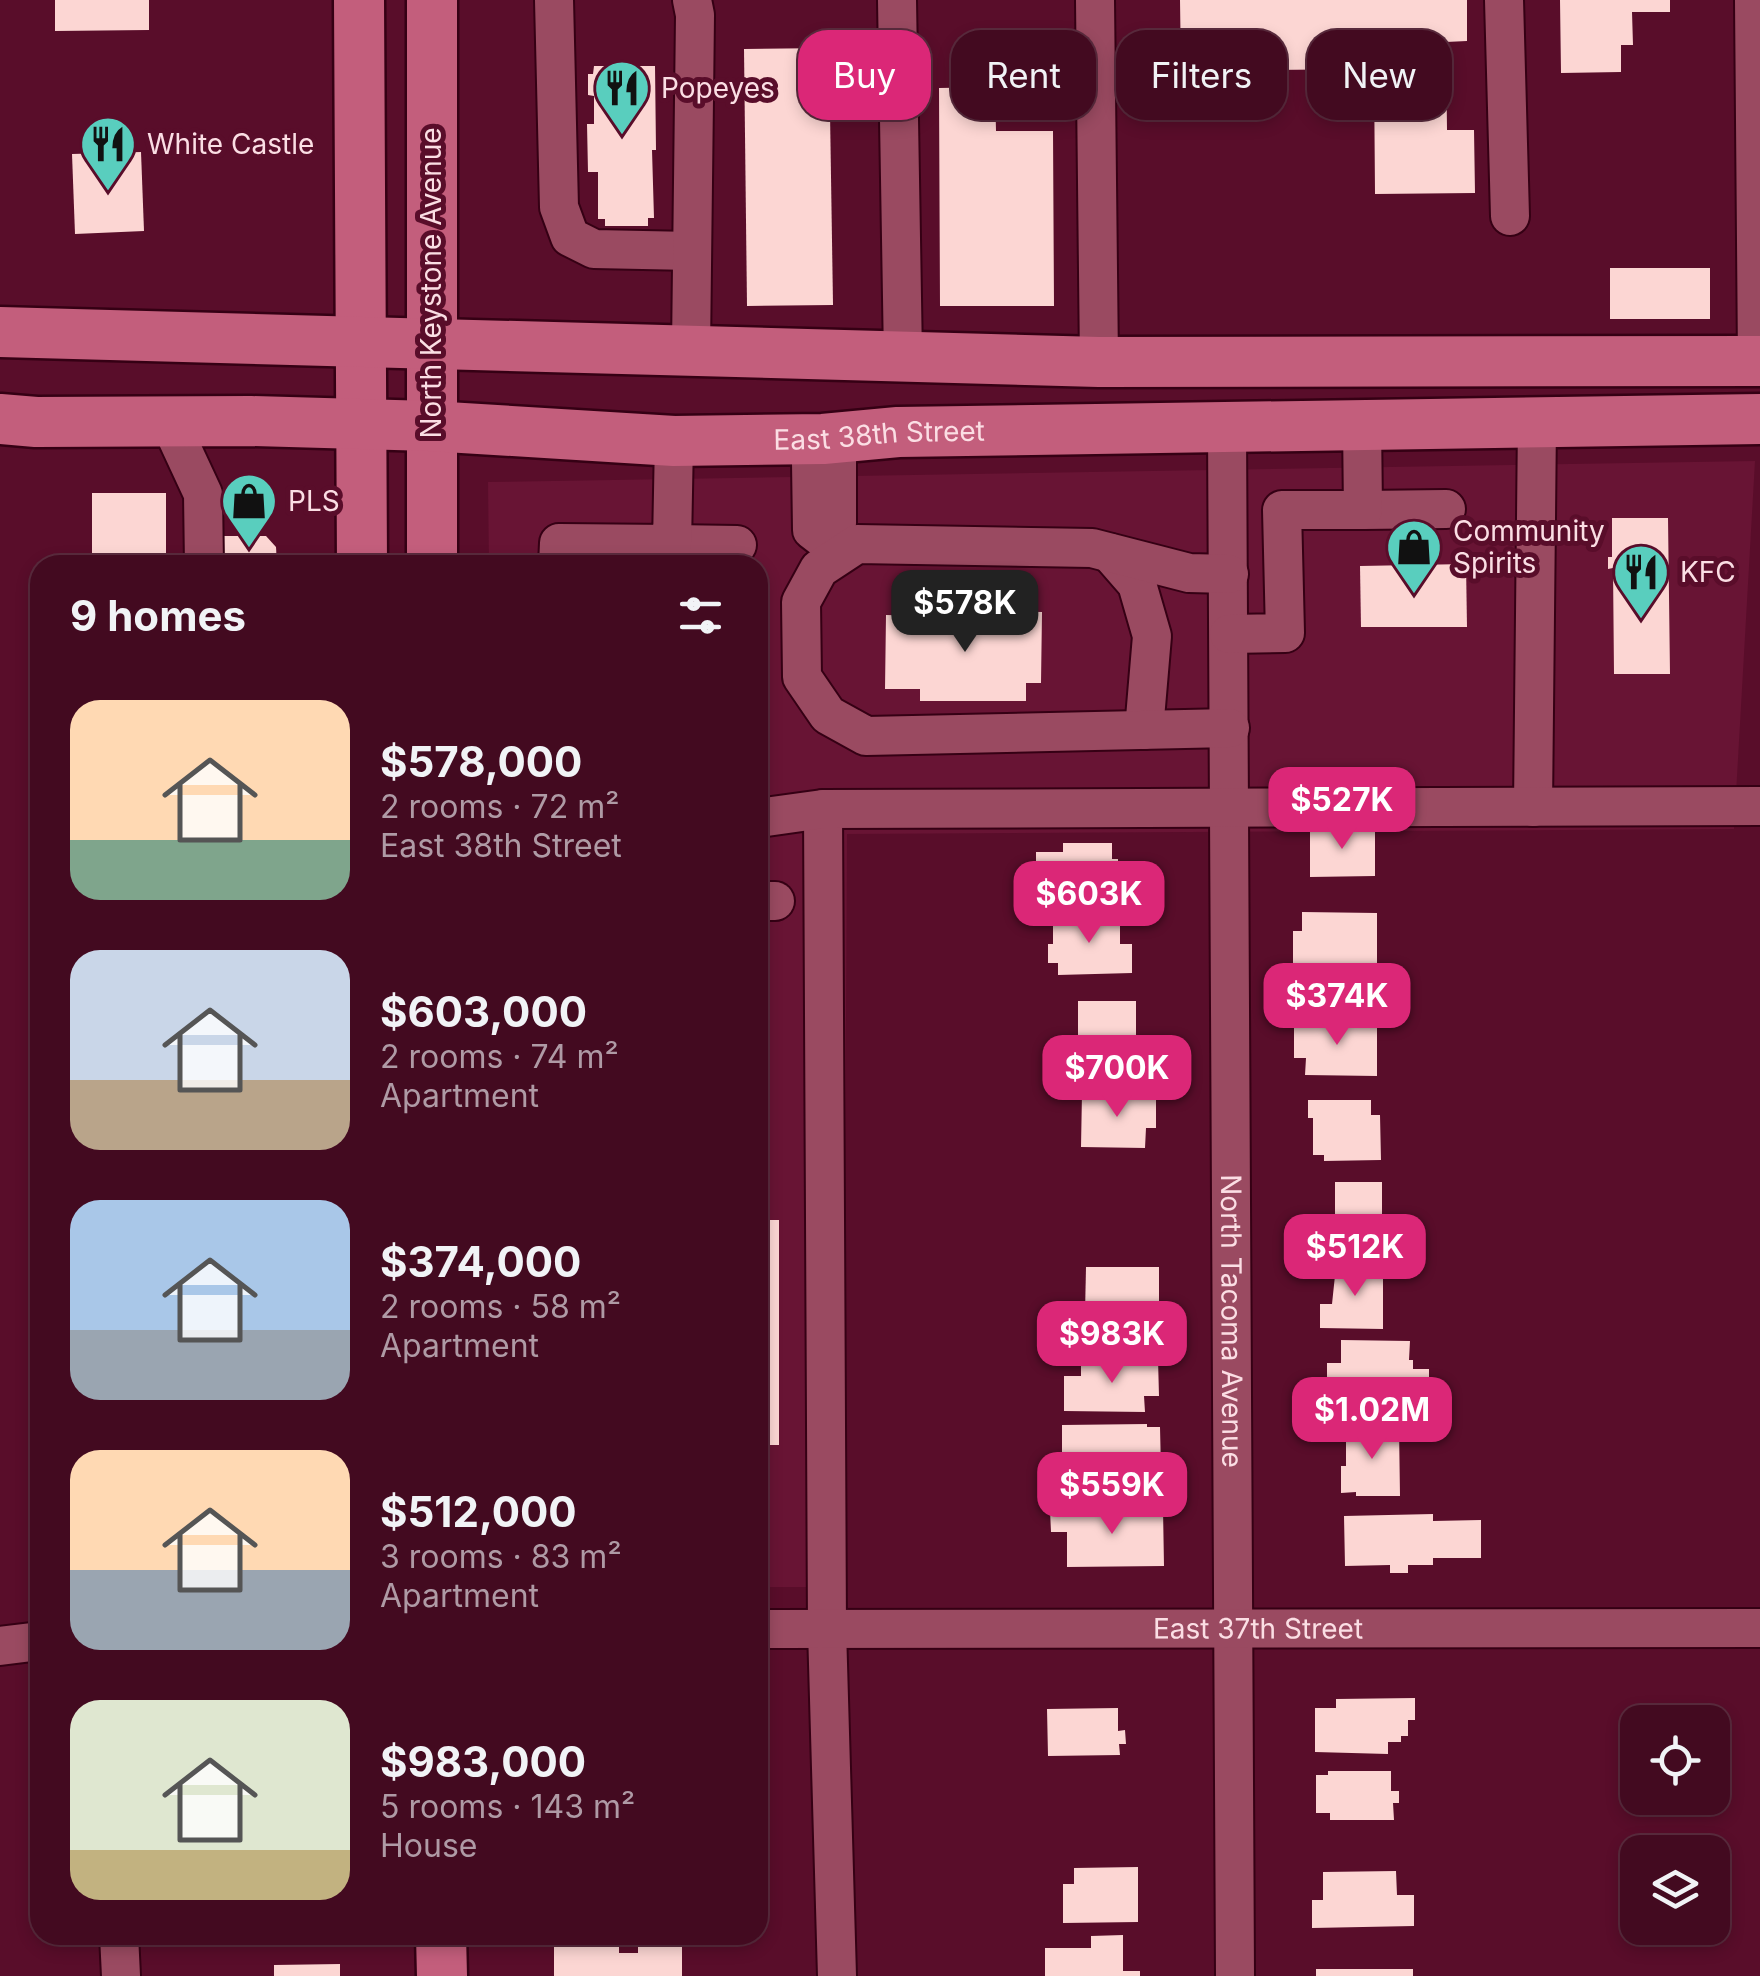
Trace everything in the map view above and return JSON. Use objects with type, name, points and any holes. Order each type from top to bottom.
[{"type":"main road","points":[[358,0],[362,555]]},
{"type":"main road","name":"North Keystone Avenue","points":[[432,0],[432,555]]},
{"type":"main road","points":[[0,332],[1099,362],[1759,361]]},
{"type":"main road","name":"East 38th Street","points":[[0,419],[430,426],[823,446],[898,432],[1760,420]]},
{"type":"main road","points":[[441,1945],[442,1976]]},
{"type":"street","points":[[554,0],[559,207],[570,237],[594,249],[692,251]]},
{"type":"street","points":[[692,0],[692,349]]},
{"type":"street","points":[[897,0],[903,357]]},
{"type":"street","points":[[1095,0],[1099,362]]},
{"type":"street","points":[[1504,0],[1510,216]]},
{"type":"street","points":[[1756,5],[1759,361]]},
{"type":"street","points":[[1533,808],[1536,422]]},
{"type":"street","points":[[170,423],[204,494],[204,555]]},
{"type":"street","points":[[1362,423],[1363,510]]},
{"type":"street","name":"North Tacoma Avenue","points":[[1227,426],[1235,1976]]},
{"type":"street","points":[[672,544],[674,441]]},
{"type":"street","points":[[823,446],[811,462],[812,530],[827,551]]},
{"type":"street","points":[[1229,634],[1285,633],[1282,510],[1446,509]]},
{"type":"street","points":[[558,555],[559,542],[737,545]]},
{"type":"street","points":[[827,551],[857,544],[1092,548],[1190,573],[1229,574]]},
{"type":"street","points":[[827,551],[801,602],[802,677],[828,715],[866,736],[1230,728]]},
{"type":"street","points":[[1110,552],[1137,584],[1152,636],[1144,730]]},
{"type":"street","points":[[768,817],[823,809],[1760,806]]},
{"type":"street","points":[[823,809],[827,1629],[837,1976]]},
{"type":"street","name":"East 37th Street","points":[[768,1629],[1760,1628]]},
{"type":"street","points":[[0,1646],[30,1642]]},
{"type":"street","points":[[120,1945],[121,1976]]},
{"type":"shaded area","points":[[1755,461],[1734,829],[847,834],[843,1587],[768,1587],[768,555],[489,555],[488,482]]},
{"type":"building","points":[[55,0],[149,0],[149,30],[55,31]]},
{"type":"building","points":[[1180,0],[1467,0],[1467,41],[1452,42],[1452,30],[1307,30],[1307,70],[1287,70],[1287,30],[1180,30]]},
{"type":"building","points":[[1560,0],[1670,0],[1670,12],[1632,12],[1633,45],[1621,45],[1621,72],[1561,73]]},
{"type":"building","points":[[798,48],[798,120],[830,120],[833,305],[747,306],[744,49]]},
{"type":"building","name":"Popeyes","points":[[594,66],[655,66],[654,218],[648,218],[648,226],[605,226],[605,219],[598,219],[598,172],[588,172],[587,124],[594,124],[594,96],[588,95],[588,74],[593,74]]},
{"type":"building","points":[[939,88],[951,88],[951,120],[996,120],[996,131],[1053,131],[1054,306],[940,306]]},
{"type":"building","points":[[1374,120],[1447,120],[1447,130],[1474,130],[1475,193],[1375,194]]},
{"type":"building","name":"White Castle","points":[[141,152],[144,231],[75,234],[72,154]]},
{"type":"building","points":[[1610,268],[1710,268],[1710,319],[1610,319]]},
{"type":"building","points":[[92,493],[166,493],[166,555],[92,555]]},
{"type":"building","name":"KFC","points":[[1612,518],[1668,518],[1670,674],[1614,674],[1613,568],[1608,569],[1608,557],[1612,557]]},
{"type":"building","name":"PLS","points":[[221,536],[266,536],[276,547],[276,555],[221,555]]},
{"type":"building","name":"Community Spirits","points":[[1466,564],[1467,627],[1361,627],[1360,566]]},
{"type":"building","points":[[933,610],[1042,612],[1041,683],[1026,683],[1026,701],[920,701],[920,689],[885,689],[886,615],[933,616]]},
{"type":"building","points":[[1375,827],[1375,876],[1310,877],[1310,828]]},
{"type":"building","points":[[1063,843],[1112,843],[1112,859],[1118,859],[1118,866],[1126,866],[1126,878],[1118,878],[1114,898],[1036,898],[1036,852],[1063,852]]},
{"type":"building","points":[[1302,912],[1377,913],[1377,965],[1293,964],[1293,931],[1302,931]]},
{"type":"building","points":[[1120,915],[1120,944],[1132,944],[1132,973],[1058,975],[1058,963],[1048,963],[1053,916]]},
{"type":"building","points":[[1078,1001],[1136,1001],[1136,1057],[1112,1057],[1107,1059],[1107,1067],[1064,1060],[1065,1044],[1078,1044]]},
{"type":"building","points":[[1294,1022],[1377,1022],[1377,1076],[1305,1075],[1306,1058],[1294,1058]]},
{"type":"building","points":[[1082,1093],[1156,1095],[1156,1128],[1146,1128],[1145,1148],[1081,1147]]},
{"type":"building","points":[[1308,1100],[1371,1100],[1371,1115],[1380,1115],[1381,1160],[1324,1161],[1324,1155],[1313,1155],[1313,1118],[1308,1118]]},
{"type":"building","points":[[1335,1182],[1382,1182],[1382,1245],[1335,1245]]},
{"type":"building","points":[[768,1220],[779,1220],[779,1445],[768,1445]]},
{"type":"building","points":[[1336,1266],[1383,1266],[1383,1329],[1320,1328],[1320,1304],[1332,1304]]},
{"type":"building","points":[[1086,1267],[1159,1267],[1159,1312],[1085,1314]]},
{"type":"building","points":[[1341,1340],[1410,1341],[1409,1360],[1413,1360],[1413,1369],[1429,1369],[1429,1387],[1394,1387],[1394,1403],[1358,1403],[1358,1388],[1349,1387],[1348,1396],[1327,1396],[1327,1363],[1341,1363]]},
{"type":"building","points":[[1158,1359],[1159,1396],[1144,1396],[1145,1412],[1064,1411],[1064,1376],[1081,1376],[1081,1361]]},
{"type":"building","points":[[1062,1425],[1160,1427],[1161,1470],[1146,1471],[1146,1476],[1062,1478]]},
{"type":"building","points":[[1346,1427],[1399,1427],[1400,1496],[1341,1493]]},
{"type":"building","points":[[1163,1509],[1164,1566],[1067,1567],[1067,1532],[1051,1532],[1050,1510]]},
{"type":"building","points":[[1433,1514],[1433,1521],[1481,1520],[1481,1558],[1433,1558],[1433,1565],[1408,1565],[1408,1573],[1390,1573],[1390,1565],[1345,1566],[1344,1516]]},
{"type":"building","points":[[1415,1698],[1415,1720],[1408,1720],[1408,1736],[1401,1736],[1401,1742],[1388,1742],[1388,1754],[1315,1752],[1315,1708],[1336,1708],[1336,1699]]},
{"type":"building","points":[[1118,1708],[1118,1731],[1125,1730],[1126,1744],[1119,1744],[1120,1755],[1048,1756],[1047,1709]]},
{"type":"building","points":[[1328,1771],[1391,1771],[1391,1791],[1399,1791],[1399,1803],[1393,1803],[1394,1820],[1330,1820],[1330,1813],[1316,1813],[1316,1775],[1328,1775]]},
{"type":"building","points":[[1138,1867],[1138,1922],[1063,1923],[1063,1884],[1074,1884],[1074,1868]]},
{"type":"building","points":[[1396,1871],[1397,1895],[1414,1895],[1414,1926],[1312,1928],[1312,1900],[1323,1900],[1323,1872]]},
{"type":"building","points":[[1123,1935],[1123,1971],[1140,1971],[1140,1976],[1045,1976],[1045,1948],[1091,1948],[1091,1936]]},
{"type":"building","points":[[554,1945],[619,1945],[619,1953],[638,1953],[638,1945],[682,1945],[682,1976],[554,1976]]},
{"type":"building","points":[[340,1964],[340,1976],[274,1976],[274,1965]]},
{"type":"building","points":[[1316,1969],[1413,1969],[1413,1976],[1316,1976]]},
{"type":"place","name":"Popeyes","points":[[622,137]]},
{"type":"place","name":"White Castle","points":[[108,193]]},
{"type":"place","name":"PLS","points":[[249,550]]},
{"type":"place","name":"Community Spirits","points":[[1414,596]]},
{"type":"place","name":"KFC","points":[[1641,621]]}]
